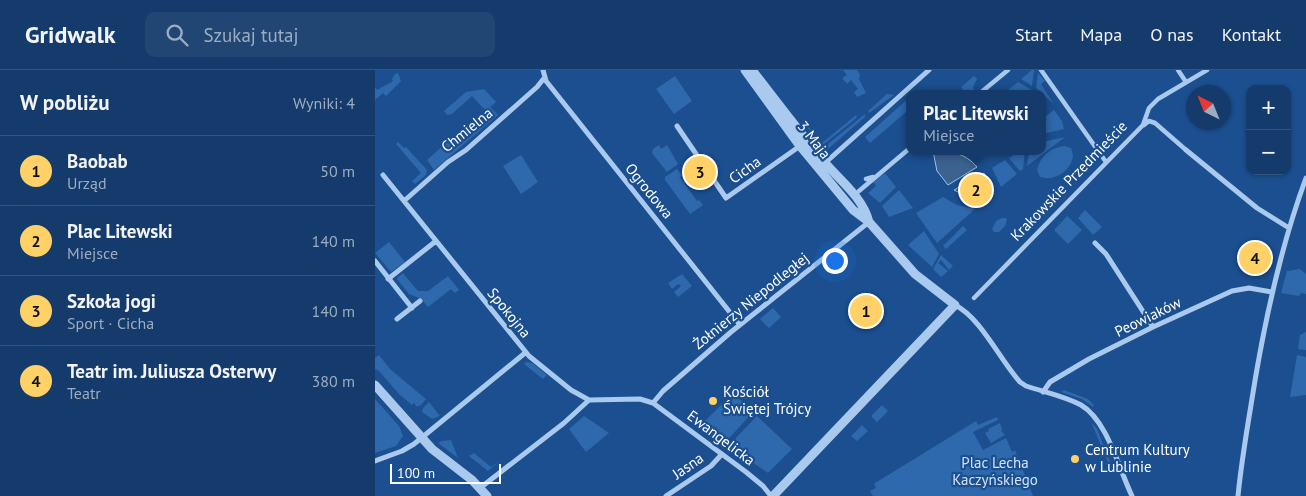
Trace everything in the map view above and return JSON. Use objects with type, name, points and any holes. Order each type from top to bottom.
[{"type":"street","name":"3 Maja","points":[[745,70],[800,146],[861,203],[867,213],[869,222],[909,268],[955,305]]},
{"type":"street","name":"3 Maja","points":[[752,70],[822,165]]},
{"type":"street","points":[[906,90],[929,70]]},
{"type":"street","points":[[984,90],[1008,70]]},
{"type":"street","points":[[1041,70],[1106,162]]},
{"type":"street","points":[[1178,70],[1186,82]]},
{"type":"street","name":"Krakowskie Przedmieście","points":[[974,298],[1143,125],[1149,108],[1158,99],[1207,70]]},
{"type":"street","name":"Chmielna","points":[[404,201],[448,162],[466,150],[537,87],[544,72]]},
{"type":"street","name":"Ogrodowa","points":[[544,72],[610,162],[740,325]]},
{"type":"street","points":[[822,165],[906,90]]},
{"type":"street","points":[[1143,125],[1149,122],[1155,123],[1257,208],[1289,228]]},
{"type":"street","name":"Cicha","points":[[677,126],[726,198],[800,146]]},
{"type":"street","points":[[859,191],[873,177],[906,151]]},
{"type":"street","name":"Spokojna","points":[[383,175],[525,353],[571,390],[589,400]]},
{"type":"street","points":[[866,179],[873,177]]},
{"type":"street","points":[[1238,496],[1254,388],[1272,292],[1289,228],[1306,178]]},
{"type":"street","name":"Żołnierzy Niepodległej","points":[[653,403],[663,391],[740,325],[869,222]]},
{"type":"street","points":[[388,279],[436,241]]},
{"type":"street","points":[[1095,242],[1153,327]]},
{"type":"street","points":[[375,261],[412,308]]},
{"type":"street","name":"Peowiaków","points":[[1043,392],[1050,382],[1065,372],[1153,327],[1235,290],[1249,288],[1272,292]]},
{"type":"street","points":[[397,319],[420,301]]},
{"type":"street","points":[[772,496],[955,305],[974,320],[1020,382],[1026,386],[1083,406],[1098,420],[1131,496]]},
{"type":"street","points":[[375,461],[402,451],[421,438],[525,353]]},
{"type":"street","points":[[375,385],[434,452],[487,496]]},
{"type":"street","points":[[479,488],[564,423],[589,400],[640,399],[653,403]]},
{"type":"street","name":"Ewangelicka","points":[[653,403],[722,454],[759,483],[772,496]]},
{"type":"street","name":"Jasna","points":[[666,496],[711,466],[722,454]]},
{"type":"green space","points":[[843,70],[857,70],[866,93],[857,97],[854,92],[858,89],[851,80],[847,84],[842,78],[847,75]]},
{"type":"green space","points":[[1034,70],[1032,86],[1021,79]]},
{"type":"green space","points":[[398,73],[401,81],[386,96],[383,93],[375,100],[375,87],[377,90],[393,81],[392,79],[395,74]]},
{"type":"green space","points":[[1038,73],[1045,81],[1041,84],[1045,90],[1036,88]]},
{"type":"green space","points":[[675,76],[692,101],[674,114],[656,89]]},
{"type":"green space","points":[[974,76],[977,79],[973,87],[974,90],[963,90],[961,87]]},
{"type":"green space","points":[[1018,82],[1032,90],[1008,90]]},
{"type":"green space","points":[[484,89],[496,102],[490,107],[498,115],[434,170],[427,160],[455,135],[458,139],[487,112],[472,96],[452,114],[447,115],[444,111],[466,92]]},
{"type":"green space","points":[[1046,92],[1054,104],[1046,97]]},
{"type":"green space","points":[[887,94],[894,95],[869,113],[868,111]]},
{"type":"green space","points":[[906,101],[906,112],[870,143],[865,137]]},
{"type":"green space","points":[[1054,110],[1062,121],[1064,129],[1046,133],[1046,116]]},
{"type":"green space","points":[[865,114],[865,117],[828,149],[828,144]]},
{"type":"green space","points":[[856,115],[857,117],[854,120],[824,144],[820,143],[803,122],[822,143]]},
{"type":"green space","points":[[1065,137],[1046,152],[1046,141]]},
{"type":"green space","points":[[398,142],[404,148],[406,147],[427,170],[426,175],[415,184],[412,181],[421,173],[396,144]]},
{"type":"green space","points":[[659,145],[661,149],[667,145],[678,164],[667,172],[652,153],[653,149]]},
{"type":"green space","points":[[1060,147],[1071,148],[1073,155],[1070,165],[1062,174],[1057,176],[1051,178],[1040,177],[1037,170],[1043,157],[1051,150]]},
{"type":"green space","points":[[521,155],[538,182],[521,194],[503,166]]},
{"type":"green space","points":[[1014,155],[1025,155],[1023,169],[1020,171],[1009,158]]},
{"type":"green space","points":[[1028,155],[1041,155],[1027,166]]},
{"type":"green space","points":[[1005,160],[1017,174],[1001,187],[992,168]]},
{"type":"green space","points":[[677,169],[682,175],[680,177],[697,201],[699,200],[703,205],[690,214],[665,180],[665,177]]},
{"type":"green space","points":[[885,173],[896,187],[880,203],[868,193],[876,186],[873,182]]},
{"type":"green space","points":[[899,190],[913,208],[889,217],[882,206]]},
{"type":"green space","points":[[943,197],[957,205],[975,209],[937,243],[916,213]]},
{"type":"green space","points":[[1085,210],[1102,227],[1093,235],[1078,218]]},
{"type":"green space","points":[[1067,216],[1082,230],[1068,244],[1054,230]]},
{"type":"green space","points":[[1002,218],[1007,220],[1005,226],[999,232],[994,232],[992,229],[996,221]]},
{"type":"green space","points":[[963,226],[967,230],[946,249],[943,246]]},
{"type":"green space","points":[[924,231],[939,254],[932,267],[908,245]]},
{"type":"green space","points":[[389,242],[405,262],[391,272],[375,253]]},
{"type":"green space","points":[[941,255],[953,266],[949,270],[941,260],[938,263],[948,271],[941,277],[933,269]]},
{"type":"green space","points":[[1300,269],[1306,274],[1306,294],[1301,293],[1299,296],[1281,293],[1287,271]]},
{"type":"green space","points":[[403,273],[418,291],[428,291],[448,276],[459,290],[455,293],[451,289],[428,307],[421,299],[409,294],[397,279]]},
{"type":"green space","points":[[682,274],[692,286],[678,297],[674,292],[681,286],[678,284],[672,289],[668,283]]},
{"type":"green space","points":[[773,308],[781,317],[769,328],[760,319]]},
{"type":"green space","points":[[1306,332],[1306,350],[1298,349],[1300,335]]},
{"type":"green space","points":[[379,355],[390,369],[426,399],[421,405],[415,407],[414,403],[412,405],[375,369],[375,358]]},
{"type":"green space","points":[[1297,355],[1306,357],[1306,395],[1290,397]]},
{"type":"green space","points":[[526,362],[532,363],[547,375],[543,379],[524,364]]},
{"type":"green space","points":[[1064,390],[1088,399],[1094,405],[1093,407],[1082,399],[1061,392]]},
{"type":"green space","points":[[733,393],[752,413],[724,444],[700,426]]},
{"type":"green space","points":[[375,399],[399,426],[403,436],[396,446],[375,453]]},
{"type":"green space","points":[[429,402],[440,416],[432,419],[422,412]]},
{"type":"green space","points":[[882,405],[888,411],[877,422],[871,416]]},
{"type":"green space","points":[[584,416],[609,433],[586,452],[569,429]]},
{"type":"green space","points":[[757,416],[792,449],[768,473],[728,446]]},
{"type":"green space","name":"Plac Lecha Kaczyńskiego","points":[[997,417],[998,420],[973,432],[983,450],[1006,438],[1012,452],[1015,450],[1033,496],[873,496],[870,491],[876,488],[874,484],[867,488],[976,421],[978,425]]},
{"type":"green space","points":[[1091,422],[1097,429],[1115,474],[1113,474]]},
{"type":"green space","points":[[1000,423],[1001,431],[1005,435],[991,443],[985,433],[989,431],[988,429]]},
{"type":"green space","points":[[862,425],[868,431],[857,441],[851,436]]},
{"type":"green space","points":[[451,440],[458,458],[438,443]]},
{"type":"green space","points":[[474,453],[491,467],[500,461],[488,471],[469,456]]},
{"type":"shaded area","points":[[934,155],[960,155],[977,167],[948,185],[937,171]]},
{"type":"shaded area","points":[[984,173],[990,184],[991,196],[972,197],[954,190]]},
{"type":"place","name":"Szkoła jogi","points":[[700,172]]},
{"type":"place","name":"Plac Litewski","points":[[976,190]]},
{"type":"place","name":"Teatr im. Juliusza Osterwy","points":[[1255,258]]},
{"type":"place","name":"Baobab","points":[[866,311]]},
{"type":"place","name":"Kościół Świętej Trójcy","points":[[713,401]]},
{"type":"place","name":"Centrum Kultury w Lublinie","points":[[1075,459]]}]
